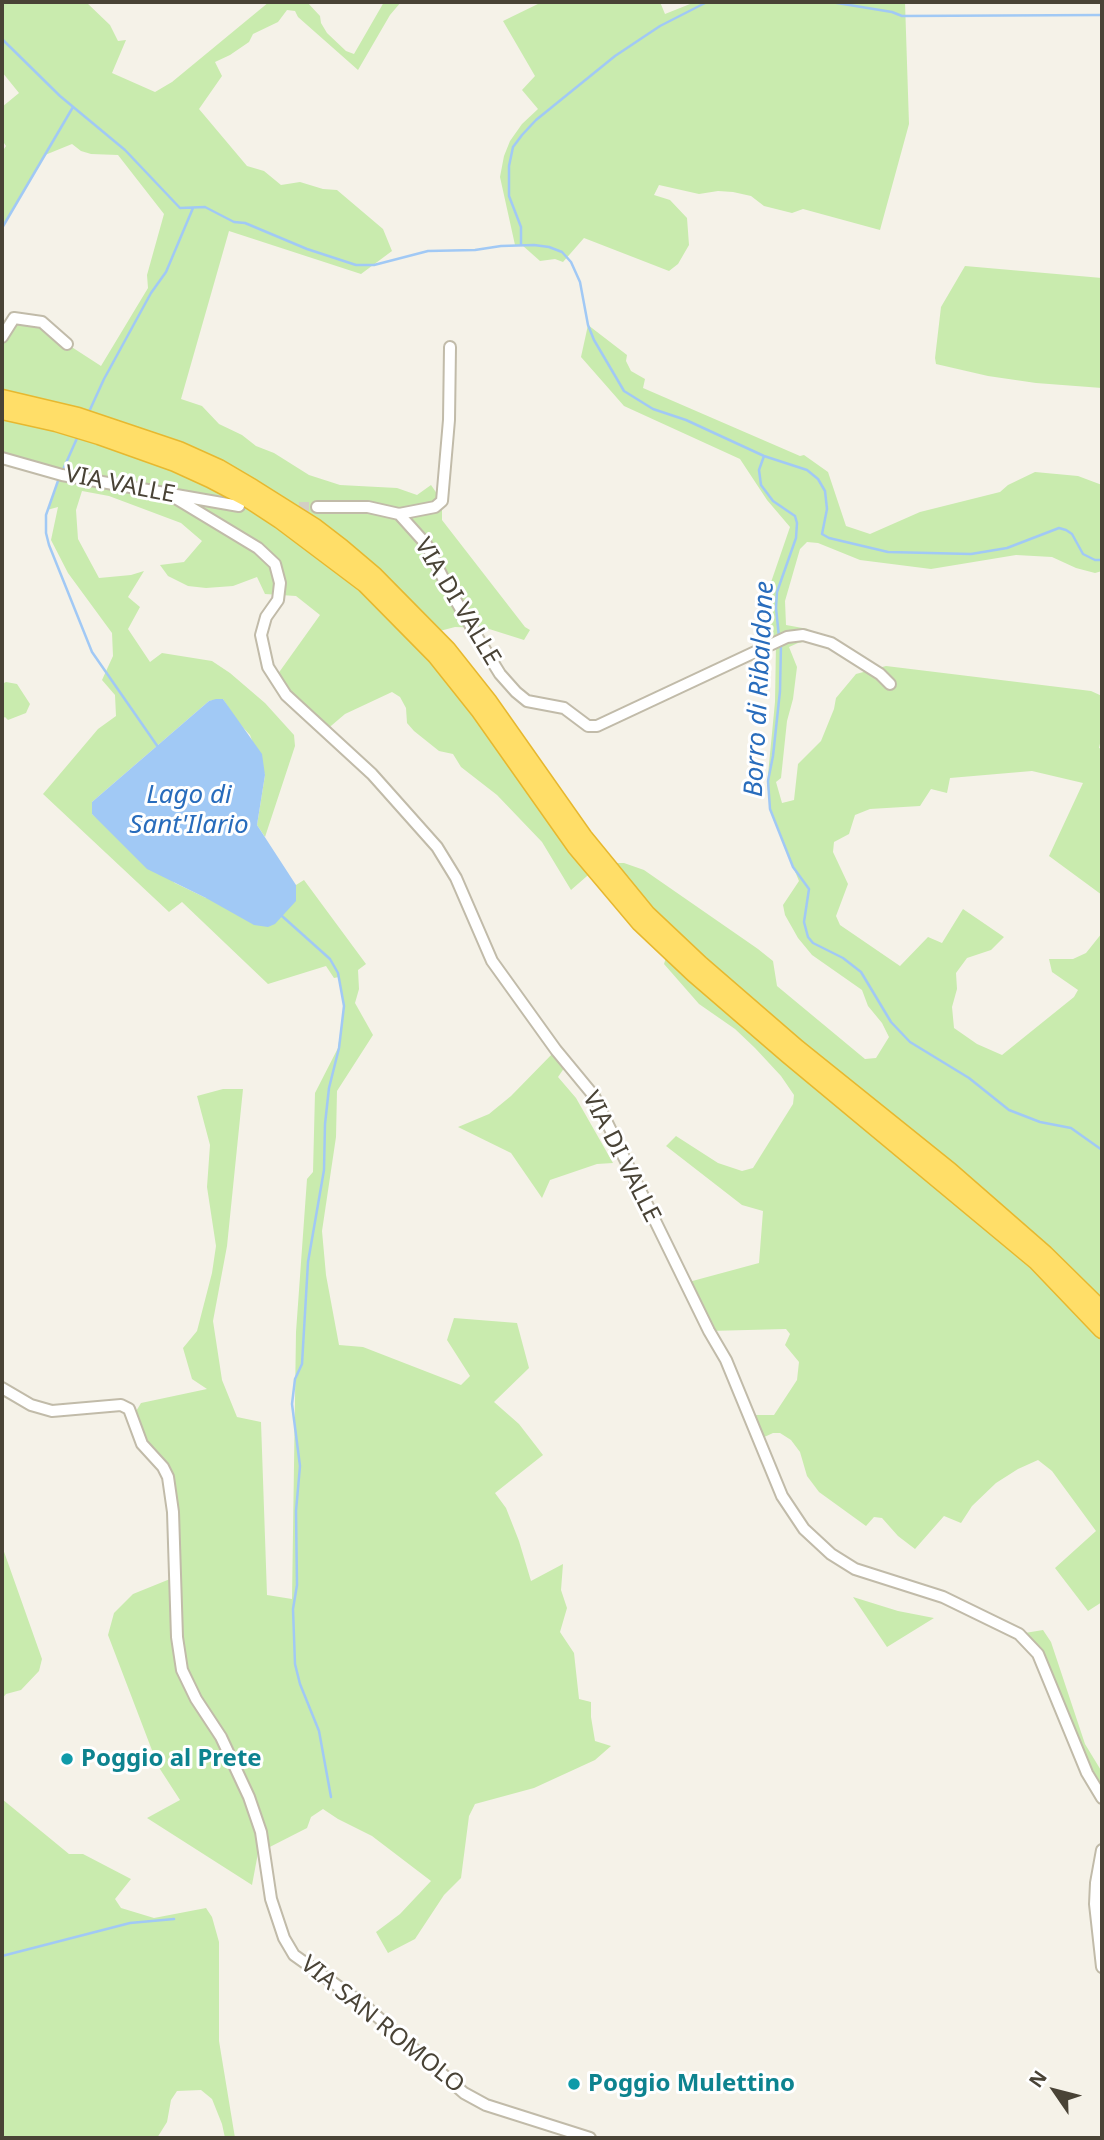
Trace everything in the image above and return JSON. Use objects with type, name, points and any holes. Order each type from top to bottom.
[{"type":"highway","points":[[2,398],[90,419],[179,450],[219,468],[253,488],[315,527],[341,547],[374,575],[447,649],[489,702],[584,838],[647,914],[797,1048],[950,1171],[1045,1254],[1102,1310]]},
{"type":"highway","points":[[2,411],[88,432],[209,479],[248,499],[280,520],[365,584],[436,656],[479,710],[575,845],[639,923],[767,1037],[1036,1261],[1102,1330]]},
{"type":"street","points":[[2,337],[14,318],[42,322],[67,344]]},
{"type":"street","name":"VIA DI VALLE","points":[[317,507],[368,507],[399,514],[435,507],[442,501],[449,420],[450,347]]},
{"type":"street","name":"VIA VALLE","points":[[2,458],[59,474],[239,506]]},
{"type":"street","name":"VIA DI VALLE","points":[[172,496],[258,548],[275,564],[281,583],[278,600],[266,617],[261,635],[268,667],[286,695],[372,774],[437,847],[456,878],[492,961],[555,1050],[594,1096],[709,1331],[726,1360],[782,1496],[804,1530],[831,1554],[855,1569],[943,1597],[1019,1634],[1038,1654],[1087,1773],[1102,1798]]},
{"type":"street","name":"VIA DI VALLE","points":[[399,514],[426,544],[482,645],[500,674],[516,692],[527,701],[564,708],[588,726],[597,726],[780,641],[803,635],[831,643],[880,674],[890,684]]},
{"type":"street","name":"VIA SAN ROMOLO","points":[[2,1388],[31,1405],[52,1411],[121,1405],[129,1409],[142,1444],[163,1467],[168,1477],[173,1513],[177,1637],[182,1670],[196,1699],[221,1737],[249,1797],[261,1832],[271,1899],[284,1938],[294,1955],[363,2004],[464,2092],[486,2105],[590,2138]]},
{"type":"street","points":[[1102,1850],[1095,1904],[1102,1967]]},
{"type":"green space","points":[[2,2],[86,2],[110,25],[118,41],[126,40],[112,73],[155,92],[172,82],[269,2],[307,2],[320,16],[327,33],[346,51],[354,54],[384,2],[401,2],[390,15],[358,70],[298,17],[295,11],[287,10],[278,22],[253,34],[249,42],[215,62],[222,76],[199,109],[247,166],[264,171],[281,185],[300,182],[337,190],[383,229],[392,251],[361,274],[229,231],[181,399],[202,406],[219,424],[309,475],[340,485],[397,488],[417,495],[431,485],[442,501],[442,520],[530,630],[524,640],[486,628],[455,627],[432,633],[315,527],[2,398],[2,337],[14,318],[42,322],[67,344],[101,366],[148,288],[147,275],[164,214],[118,155],[91,154],[72,144],[45,155],[2,228],[2,152],[6,146],[2,140],[2,107],[19,93],[2,72]]},
{"type":"green space","points":[[542,2],[660,2],[665,14],[695,2],[905,2],[909,124],[880,230],[803,209],[792,213],[764,206],[751,196],[733,192],[699,194],[659,185],[654,195],[670,200],[687,218],[689,245],[678,264],[669,271],[584,238],[563,262],[555,259],[540,261],[522,245],[515,245],[500,177],[510,141],[522,124],[538,109],[522,90],[535,76],[503,21]]},
{"type":"green space","points":[[965,266],[1102,278],[1102,388],[1036,383],[936,364],[941,307]]},
{"type":"green space","points":[[588,325],[627,355],[626,361],[631,371],[645,379],[643,388],[800,456],[804,455],[828,472],[846,526],[870,534],[920,512],[1000,492],[1008,485],[1035,472],[1078,476],[1102,485],[1102,571],[1095,573],[1052,557],[1016,555],[931,569],[860,560],[818,543],[807,542],[800,549],[785,601],[786,625],[808,629],[809,635],[808,641],[789,647],[797,667],[787,721],[781,778],[776,782],[782,803],[794,800],[798,764],[821,741],[836,698],[856,674],[886,666],[1091,691],[1102,696],[1102,735],[1099,748],[1102,749],[1102,895],[1049,856],[1083,783],[1032,771],[950,778],[947,793],[931,789],[920,806],[870,809],[855,815],[849,834],[834,842],[833,852],[848,884],[836,916],[840,925],[900,966],[928,937],[942,943],[963,909],[1004,937],[991,950],[967,958],[956,973],[957,989],[952,1007],[954,1028],[977,1044],[1002,1055],[1074,997],[1078,990],[1052,972],[1049,959],[1073,959],[1086,953],[1102,933],[1102,1310],[797,1048],[604,863],[624,863],[644,870],[758,949],[773,961],[777,986],[865,1059],[876,1058],[889,1037],[868,1006],[862,990],[812,955],[798,938],[785,915],[783,905],[799,881],[772,816],[767,785],[775,702],[776,643],[770,631],[768,591],[790,527],[767,500],[740,459],[624,406],[581,357]]},
{"type":"green space","points":[[2,411],[56,423],[248,499],[404,622],[594,870],[571,890],[542,842],[497,795],[461,767],[453,754],[439,751],[414,731],[407,723],[406,708],[400,697],[392,692],[345,714],[325,731],[275,678],[320,615],[296,596],[265,594],[257,577],[233,586],[206,588],[188,586],[168,576],[160,565],[184,562],[202,541],[181,523],[109,496],[82,491],[76,510],[78,539],[99,578],[144,571],[128,597],[140,607],[128,629],[150,662],[162,653],[212,661],[265,703],[294,735],[295,746],[265,837],[257,825],[265,775],[250,735],[223,699],[209,701],[92,802],[92,814],[175,883],[206,898],[296,901],[296,885],[304,880],[366,964],[358,970],[359,989],[355,1003],[373,1035],[337,1091],[336,1137],[322,1231],[326,1275],[339,1345],[363,1347],[461,1385],[470,1376],[447,1340],[454,1318],[517,1323],[529,1368],[494,1402],[519,1424],[543,1455],[495,1493],[506,1508],[531,1581],[563,1564],[561,1590],[567,1608],[560,1632],[574,1653],[579,1699],[591,1702],[595,1741],[611,1746],[595,1760],[534,1788],[475,1804],[469,1816],[461,1878],[444,1895],[415,1939],[388,1953],[376,1932],[400,1914],[431,1881],[372,1836],[323,1809],[311,1817],[307,1828],[258,1853],[252,1885],[147,1818],[180,1800],[158,1766],[108,1635],[114,1613],[133,1594],[175,1577],[168,1477],[142,1444],[132,1418],[141,1403],[207,1389],[192,1379],[183,1348],[197,1331],[216,1246],[207,1187],[210,1145],[197,1096],[223,1089],[243,1089],[227,1246],[213,1321],[222,1380],[237,1417],[261,1422],[267,1595],[292,1599],[296,1332],[307,1179],[313,1172],[315,1093],[338,1048],[344,1006],[339,977],[334,978],[326,966],[268,984],[182,902],[169,912],[43,794],[98,729],[116,716],[115,695],[102,680],[113,656],[112,633],[68,573],[51,540],[58,507],[47,510],[61,475],[2,461]]},
{"type":"green space","points":[[2,684],[17,684],[30,704],[26,713],[8,720],[5,717],[2,719]]},
{"type":"green space","points":[[668,951],[940,1180],[1102,1330],[1102,1602],[1088,1611],[1055,1568],[1096,1531],[1052,1471],[1038,1460],[996,1483],[972,1506],[961,1523],[944,1516],[915,1549],[898,1536],[882,1518],[874,1517],[866,1526],[819,1492],[807,1476],[800,1452],[791,1440],[780,1433],[760,1439],[750,1415],[774,1415],[797,1380],[799,1362],[785,1345],[790,1334],[786,1329],[709,1331],[685,1283],[759,1263],[763,1211],[742,1205],[666,1146],[676,1136],[718,1163],[742,1171],[753,1168],[793,1104],[794,1095],[781,1076],[755,1048],[735,1029],[699,1004],[664,964]]},
{"type":"green space","points":[[556,1050],[567,1064],[558,1077],[576,1098],[613,1163],[597,1164],[550,1180],[542,1198],[511,1153],[458,1127],[489,1114],[511,1096]]},
{"type":"green space","points":[[2,1546],[42,1659],[39,1671],[21,1690],[6,1694],[2,1699]]},
{"type":"green space","points":[[853,1597],[898,1611],[934,1618],[887,1647]]},
{"type":"green space","points":[[1043,1630],[1051,1642],[1085,1744],[1102,1772],[1102,1798],[1038,1654],[1019,1634]]},
{"type":"green space","points":[[2,1799],[69,1854],[83,1854],[131,1879],[115,1899],[121,1908],[154,1918],[206,1908],[212,1917],[219,1942],[219,2041],[235,2138],[225,2138],[212,2099],[201,2090],[177,2091],[171,2100],[167,2122],[157,2138],[2,2138]]},
{"type":"water","name":"Lago di Sant'Ilario","points":[[223,699],[262,754],[265,775],[257,825],[296,885],[296,901],[275,924],[268,927],[254,925],[147,869],[92,814],[92,802],[209,701]]},
{"type":"waterway","points":[[521,244],[521,227],[509,196],[509,166],[513,147],[522,135],[536,120],[615,56],[660,26],[707,2]]},
{"type":"waterway","points":[[831,2],[902,16],[1102,15]]},
{"type":"waterway","points":[[2,39],[60,96],[125,150],[180,208],[205,207],[234,222],[245,223],[307,249],[356,265],[374,265],[428,251],[475,250],[501,246],[534,245],[562,252],[571,262],[580,282],[588,325],[594,340],[624,391],[653,409],[686,420],[764,456],[807,470],[818,479],[825,491],[827,509],[822,534],[829,538],[888,552],[971,554],[1007,548],[1059,528],[1072,534],[1083,554],[1095,560],[1102,560]]},
{"type":"waterway","points":[[2,228],[73,107]]},
{"type":"waterway","points":[[88,414],[151,293],[166,272],[193,208]]},
{"type":"waterway","points":[[62,472],[78,436]]},
{"type":"waterway","name":"Borro di Ribaldone","points":[[764,456],[759,470],[761,485],[773,501],[795,516],[797,523],[796,538],[777,592],[779,637]]},
{"type":"waterway","points":[[59,478],[46,515],[49,545],[92,652],[158,747]]},
{"type":"waterway","name":"Borro di Ribaldone","points":[[781,644],[780,691],[768,781],[770,809],[793,867],[809,889],[804,922],[808,937],[813,943],[843,958],[861,972],[891,1022],[910,1042],[969,1078],[1009,1110],[1040,1122],[1071,1128],[1102,1150]]},
{"type":"waterway","points":[[282,916],[330,959],[338,973],[344,1006],[339,1048],[329,1088],[324,1170],[308,1262],[302,1364],[295,1379],[292,1404],[300,1466],[296,1511],[297,1585],[293,1609],[295,1664],[319,1731],[331,1797]]},
{"type":"waterway","points":[[2,1956],[130,1923],[174,1919]]},
{"type":"tunnel","points":[[284,507],[317,507]]},
{"type":"place","name":"Poggio al Prete","points":[[67,1759]]},
{"type":"place","name":"Poggio Mulettino","points":[[574,2084]]}]
